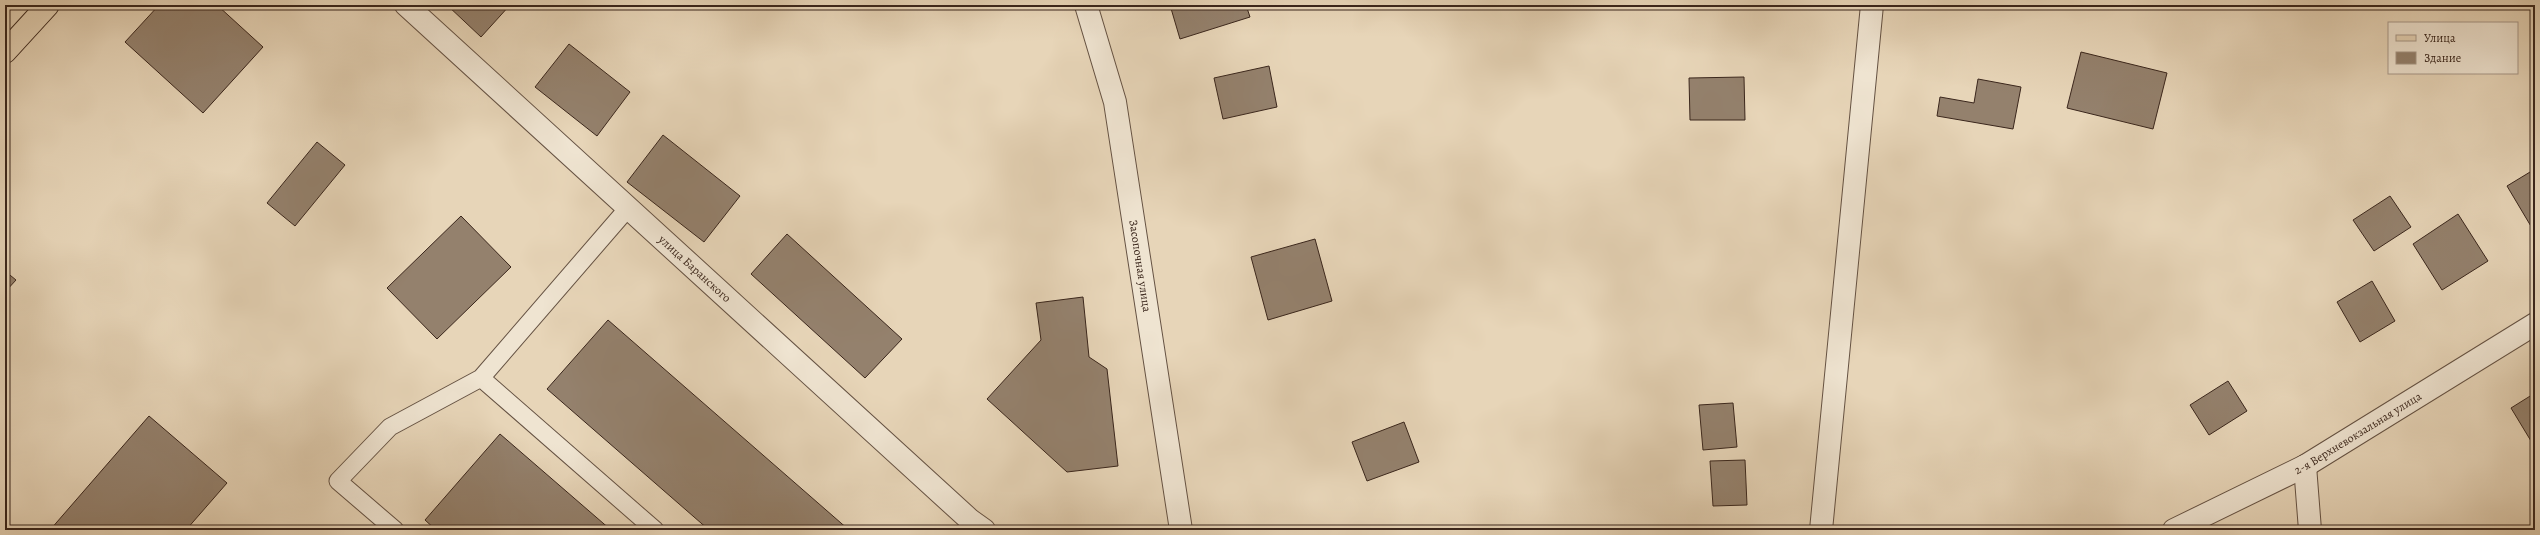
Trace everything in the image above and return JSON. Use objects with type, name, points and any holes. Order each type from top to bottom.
[{"type":"main road","points":[[5,52],[48,5]]},
{"type":"street","name":"улица Баранского","points":[[406,5],[970,520],[984,530]]},
{"type":"street","name":"Засопочная улица","points":[[1086,5],[1115,102],[1181,530]]},
{"type":"street","points":[[1820,530],[1872,5]]},
{"type":"street","name":"2-я Верхневокзальная улица","points":[[2174,530],[2305,466],[2535,324]]},
{"type":"street","points":[[2305,466],[2310,530]]},
{"type":"lane","points":[[395,530],[338,481],[390,427],[481,378],[628,208]]},
{"type":"lane","points":[[481,378],[655,530]]},
{"type":"building","points":[[159,5],[217,5],[263,47],[203,113],[125,42]]},
{"type":"building","points":[[447,5],[510,5],[481,37]]},
{"type":"building","points":[[1170,5],[1246,5],[1250,17],[1180,39]]},
{"type":"building","points":[[569,44],[630,92],[597,136],[535,87]]},
{"type":"building","points":[[2081,52],[2167,73],[2153,129],[2067,108]]},
{"type":"building","points":[[1269,66],[1277,107],[1223,119],[1214,78]]},
{"type":"building","points":[[1744,77],[1745,120],[1690,120],[1689,78]]},
{"type":"building","points":[[1978,79],[2021,87],[2013,129],[1937,116],[1940,97],[1974,103]]},
{"type":"building","points":[[663,135],[740,196],[704,242],[627,182]]},
{"type":"building","points":[[317,142],[345,165],[295,226],[267,203]]},
{"type":"building","points":[[2535,169],[2535,233],[2507,186]]},
{"type":"building","points":[[2390,196],[2411,227],[2374,251],[2353,220]]},
{"type":"building","points":[[2458,214],[2488,261],[2442,290],[2413,244]]},
{"type":"building","points":[[461,216],[511,267],[437,339],[387,288]]},
{"type":"building","points":[[787,234],[902,339],[865,378],[751,274]]},
{"type":"building","points":[[1315,239],[1332,301],[1268,320],[1251,257]]},
{"type":"building","points":[[5,271],[16,280],[5,292]]},
{"type":"building","points":[[2372,281],[2395,321],[2360,342],[2337,302]]},
{"type":"building","points":[[1083,297],[1089,357],[1107,369],[1118,466],[1067,472],[987,399],[1041,340],[1036,303]]},
{"type":"building","points":[[608,320],[849,530],[709,530],[547,389]]},
{"type":"building","points":[[2228,381],[2247,411],[2209,435],[2190,405]]},
{"type":"building","points":[[2535,393],[2535,439],[2531,441],[2511,408]]},
{"type":"building","points":[[1733,403],[1737,447],[1703,450],[1699,405]]},
{"type":"building","points":[[149,416],[227,483],[186,530],[50,530]]},
{"type":"building","points":[[1404,422],[1419,462],[1367,481],[1352,442]]},
{"type":"building","points":[[500,434],[611,530],[436,530],[425,520]]},
{"type":"building","points":[[1745,460],[1747,505],[1713,506],[1710,461]]}]
